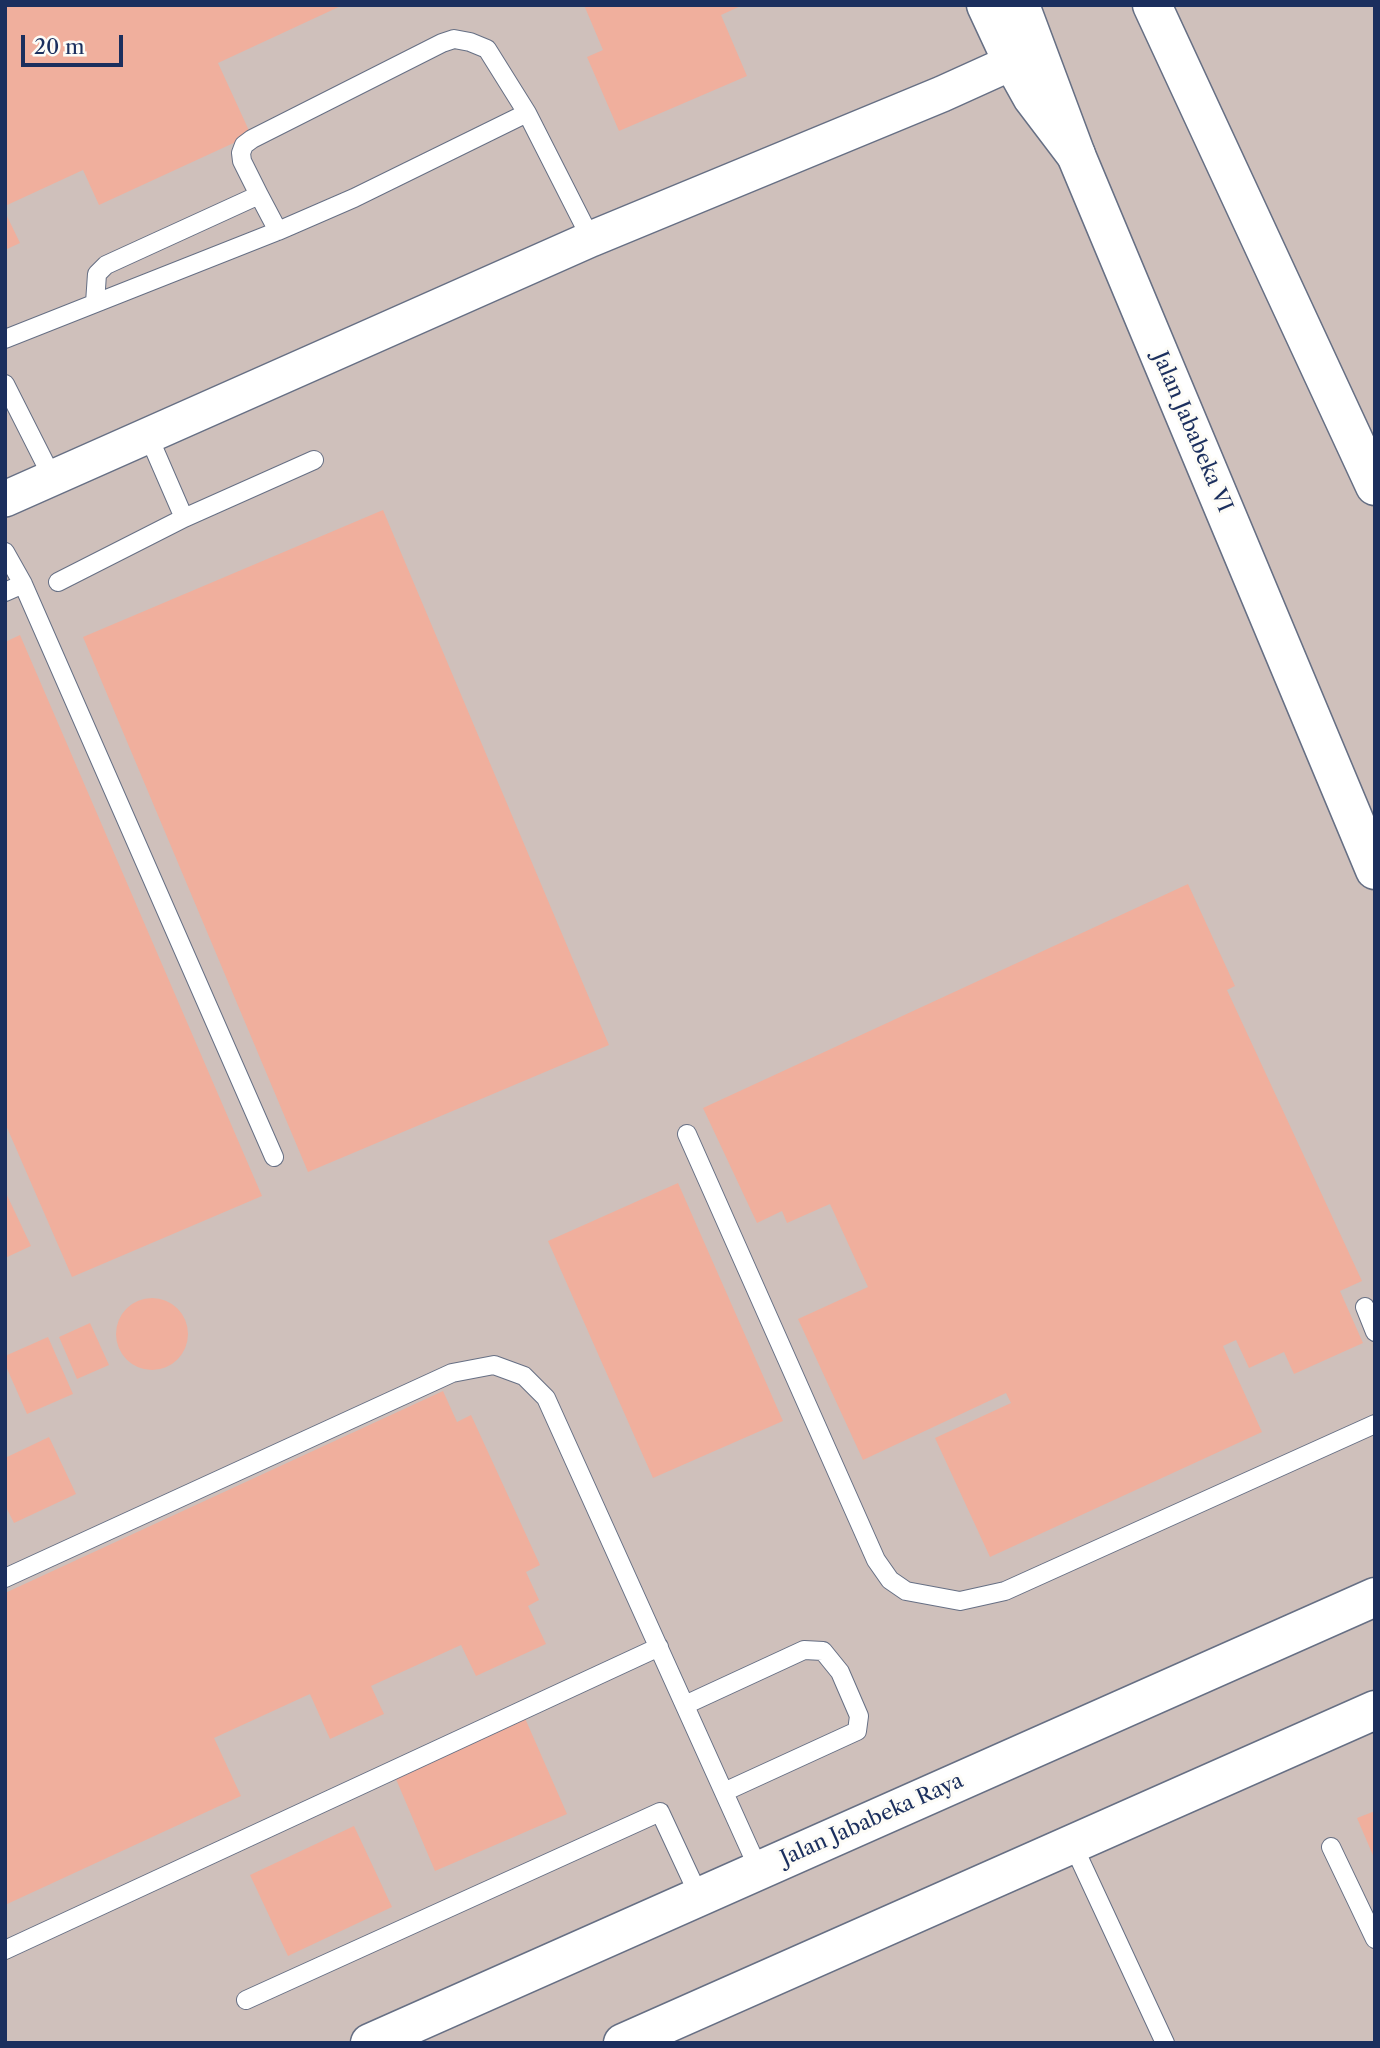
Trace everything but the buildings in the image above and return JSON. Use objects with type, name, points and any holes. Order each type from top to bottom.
[{"type":"main road","points":[[986,5],[1025,57]]},
{"type":"main road","points":[[1020,5],[1025,57]]},
{"type":"main road","points":[[1152,5],[1375,485]]},
{"type":"main road","name":"Jalan Jababeka VI","points":[[1025,57],[1076,155],[1375,870]]},
{"type":"main road","name":"Jalan Jababeka Raya","points":[[389,2038],[759,1870],[1375,1597]]},
{"type":"main road","points":[[623,2043],[1375,1710]]},
{"type":"street","points":[[5,499],[591,239],[1025,57]]},
{"type":"lane","points":[[278,231],[242,161],[244,145],[454,39],[487,49],[527,113],[591,239]]},
{"type":"lane","points":[[5,340],[215,258],[354,198],[527,113]]},
{"type":"lane","points":[[95,303],[97,274],[106,265],[259,195]]},
{"type":"lane","points":[[5,384],[52,477]]},
{"type":"lane","points":[[148,435],[184,518]]},
{"type":"lane","points":[[58,582],[184,518],[314,460]]},
{"type":"lane","points":[[5,552],[23,584],[274,1157]]},
{"type":"lane","points":[[5,592],[23,584]]},
{"type":"lane","points":[[687,1134],[876,1560],[890,1580],[906,1591],[960,1601],[1004,1591],[1375,1424]]},
{"type":"lane","points":[[1365,1307],[1375,1332]]},
{"type":"lane","points":[[5,1578],[452,1373],[494,1365],[524,1376],[546,1398],[759,1870]]},
{"type":"lane","points":[[5,1950],[659,1647]]},
{"type":"lane","points":[[685,1705],[804,1650],[823,1651],[840,1672],[859,1716],[857,1731],[724,1792]]},
{"type":"lane","points":[[246,2000],[660,1812],[700,1898]]},
{"type":"lane","points":[[1073,1845],[1165,2043]]},
{"type":"lane","points":[[1331,1847],[1375,1939]]},
{"type":"shaded area","points":[[5,5],[1375,5],[1375,2043],[5,2043]]}]
